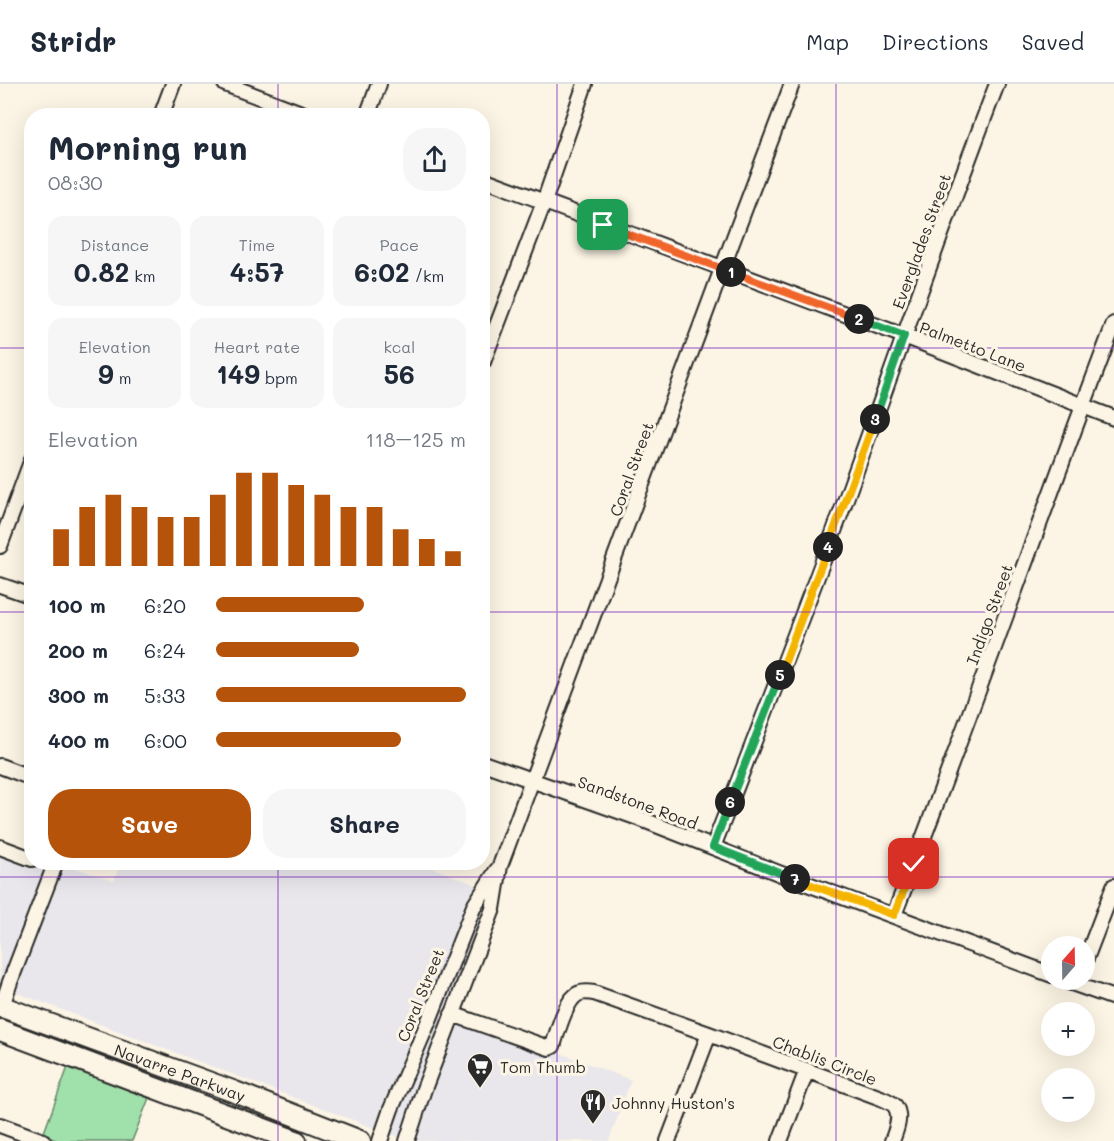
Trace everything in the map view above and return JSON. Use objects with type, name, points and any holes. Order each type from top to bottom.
[{"type":"highway","name":"Navarre Parkway","points":[[1,1006],[235,1092],[360,1141]]},
{"type":"highway","name":"Navarre Parkway","points":[[0,1030],[267,1136],[296,1141]]},
{"type":"highway","points":[[46,1047],[77,1045],[90,1039]]},
{"type":"highway","points":[[88,1063],[98,1054],[130,1054]]},
{"type":"street","points":[[164,108],[173,84]]},
{"type":"street","points":[[225,84],[288,108]]},
{"type":"street","points":[[370,108],[379,84]]},
{"type":"street","points":[[490,344],[544,202],[585,84]]},
{"type":"street","name":"Coral Street","points":[[380,1141],[474,906],[500,866],[792,84]]},
{"type":"street","name":"Everglades Street","points":[[713,847],[838,519],[997,84]]},
{"type":"street","name":"Palmetto Lane","points":[[490,182],[904,336],[1114,418]]},
{"type":"street","name":"Indigo Street","points":[[894,915],[1114,324]]},
{"type":"street","points":[[0,546],[24,481]]},
{"type":"street","points":[[0,585],[24,593]]},
{"type":"street","points":[[0,766],[24,775]]},
{"type":"street","name":"Sandstone Road","points":[[490,766],[641,819],[1041,971]]},
{"type":"street","points":[[0,847],[24,856]]},
{"type":"street","name":"Coral Street","points":[[407,1141],[424,1089],[493,909],[500,866]]},
{"type":"street","points":[[1,1006],[49,870]]},
{"type":"street","points":[[1095,936],[1114,886]]},
{"type":"street","points":[[1095,990],[1114,998]]},
{"type":"street","name":"Chablis Circle","points":[[454,1009],[550,1041],[553,1046],[574,996],[586,992],[594,993],[881,1098],[895,1106],[898,1116],[892,1141]]},
{"type":"street","points":[[669,1141],[709,1034]]},
{"type":"street","points":[[780,1141],[807,1070]]},
{"type":"street","points":[[0,1125],[43,1141]]},
{"type":"shaded area","points":[[0,852],[24,862],[24,870],[48,871],[3,987],[0,986]]},
{"type":"shaded area","points":[[58,870],[82,870],[114,881],[118,870],[438,870],[481,887],[379,1130],[12,991]]},
{"type":"shaded area","points":[[490,891],[488,908],[403,1139],[388,1133],[478,908]]},
{"type":"shaded area","points":[[454,1020],[555,1051],[631,1080],[609,1141],[412,1141]]},
{"type":"green space","points":[[68,1067],[149,1098],[132,1141],[58,1141],[43,1135]]},
{"type":"place","name":"Tom Thumb","points":[[480,1089]]},
{"type":"place","name":"Johnny Huston's","points":[[593,1125]]},
{"type":"route","points":[[603,225],[904,336],[842,508],[713,847],[894,915],[914,864]]}]
